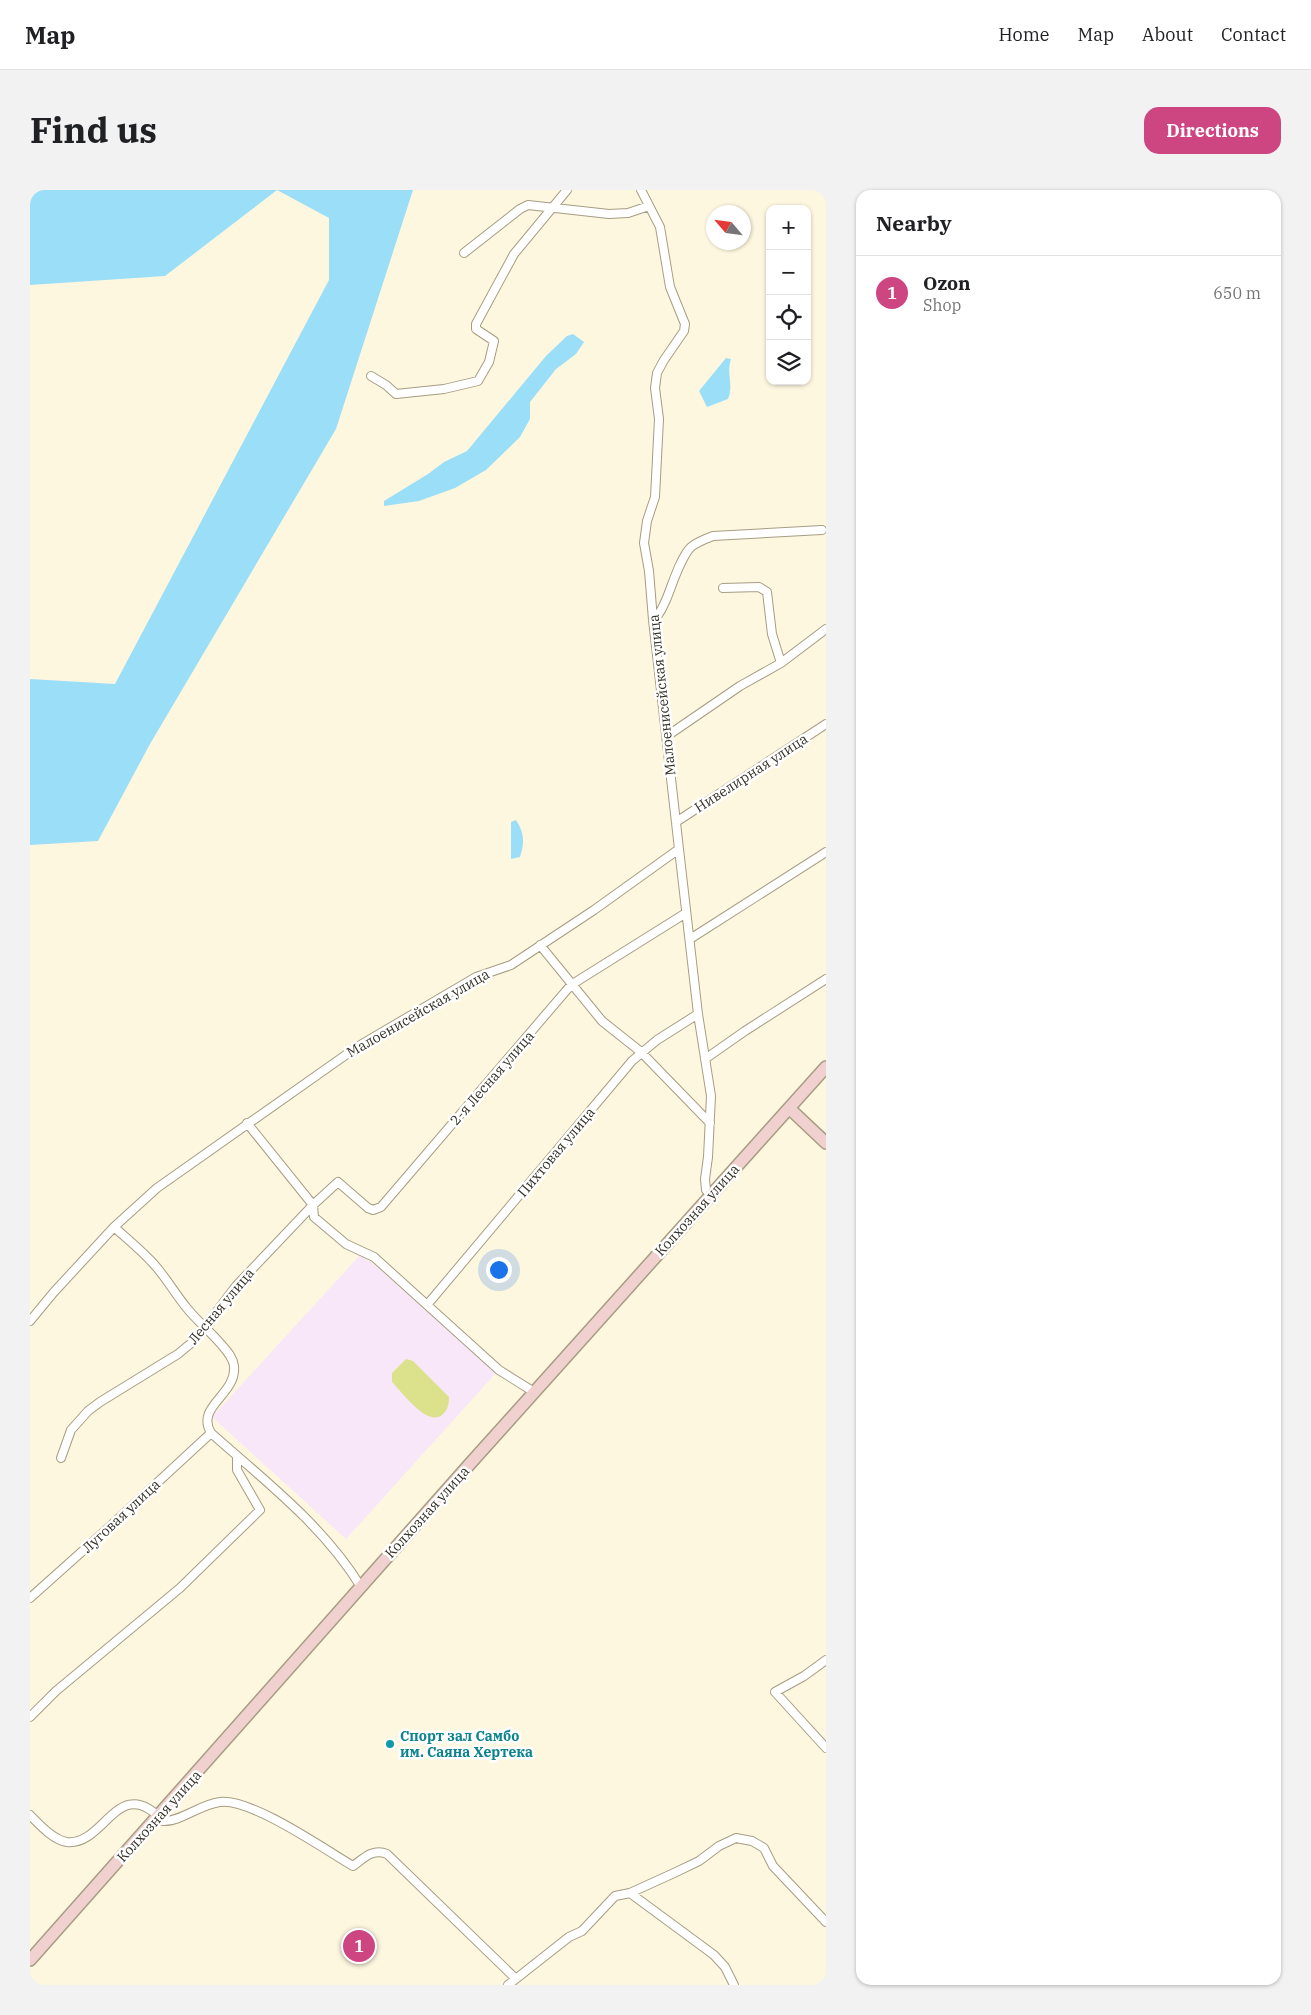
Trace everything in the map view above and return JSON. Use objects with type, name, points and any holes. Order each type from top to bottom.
[{"type":"main road","name":"Колхозная улица","points":[[30,1960],[826,1066]]},
{"type":"main road","points":[[789,1108],[826,1143]]},
{"type":"street","points":[[371,376],[396,394],[444,389],[478,381],[489,362],[494,341],[476,329],[476,324],[514,254],[567,190]]},
{"type":"street","points":[[464,253],[520,209],[528,205],[609,214],[628,213],[648,206],[641,190]]},
{"type":"street","name":"Малоенисейская улица","points":[[30,1321],[114,1227],[157,1188],[357,1047],[476,977],[511,965],[594,910],[679,849],[649,571],[644,543],[647,521],[655,497],[659,419],[656,388],[657,373],[684,331],[685,324],[670,288],[660,227],[648,206]]},
{"type":"street","points":[[653,620],[658,616],[663,607],[685,556],[691,547],[701,541],[713,536],[822,530]]},
{"type":"street","points":[[723,588],[759,587],[766,592],[772,634],[781,663]]},
{"type":"street","points":[[667,736],[740,686],[781,663],[826,629]]},
{"type":"street","name":"Нивелирная улица","points":[[676,822],[826,724]]},
{"type":"street","points":[[679,849],[698,1014],[711,1096],[705,1179],[706,1190],[711,1195]]},
{"type":"street","points":[[690,940],[826,852]]},
{"type":"street","name":"2-я Лесная улица","points":[[313,1206],[338,1182],[368,1208],[373,1210],[381,1207],[571,985],[686,913]]},
{"type":"street","points":[[540,945],[602,1021],[642,1052],[710,1123]]},
{"type":"street","points":[[705,1059],[826,979]]},
{"type":"street","name":"Пихтовая улица","points":[[427,1305],[642,1052],[698,1014]]},
{"type":"street","points":[[247,1123],[313,1206],[314,1217],[328,1231],[346,1244],[374,1258],[499,1370],[534,1392]]},
{"type":"street","name":"Лесная улица","points":[[61,1458],[71,1430],[88,1411],[178,1354],[196,1338],[236,1286],[313,1206]]},
{"type":"street","points":[[114,1227],[150,1259],[186,1308],[206,1327],[234,1363],[234,1378],[230,1386],[208,1413],[206,1420],[211,1433],[314,1527],[346,1563],[361,1587]]},
{"type":"street","name":"Луговая улица","points":[[30,1598],[211,1433]]},
{"type":"street","points":[[30,1717],[56,1691],[180,1588],[260,1510],[237,1470],[237,1456]]},
{"type":"street","points":[[826,1660],[804,1676],[775,1692],[826,1748]]},
{"type":"street","points":[[30,1815],[54,1836],[67,1842],[80,1839],[96,1829],[120,1808],[129,1805],[138,1804],[163,1821],[169,1822],[198,1809],[221,1802],[236,1803],[260,1812],[353,1866],[372,1852],[379,1851],[387,1854],[515,1978]]},
{"type":"street","points":[[508,1985],[569,1937],[582,1931],[615,1896],[630,1893],[699,1861],[719,1846],[736,1838],[752,1841],[764,1848],[773,1866],[826,1922]]},
{"type":"street","points":[[630,1893],[714,1955],[725,1967],[734,1985]]},
{"type":"shaded area","points":[[360,1255],[376,1266],[496,1373],[346,1539],[212,1417]]},
{"type":"green space","points":[[406,1359],[413,1361],[449,1397],[448,1407],[442,1415],[436,1417],[429,1416],[422,1412],[392,1382],[392,1373]]},
{"type":"water","points":[[30,190],[277,190],[165,276],[30,285]]},
{"type":"water","points":[[277,190],[413,190],[336,429],[150,744],[98,841],[30,845],[30,679],[115,684],[329,280],[329,218]]},
{"type":"water","points":[[573,334],[584,342],[576,354],[556,369],[530,402],[530,419],[520,437],[486,470],[455,488],[419,501],[384,506],[384,501],[444,462],[467,451],[546,356],[567,336]]},
{"type":"water","points":[[726,358],[731,359],[729,370],[730,394],[728,399],[707,407],[699,391]]},
{"type":"water","points":[[516,820],[521,829],[523,847],[520,857],[511,859],[511,822]]},
{"type":"place","name":"Спорт зал Самбо им. Саяна Хертека","points":[[390,1744]]},
{"type":"place","name":"Ozon","points":[[359,1946]]}]
